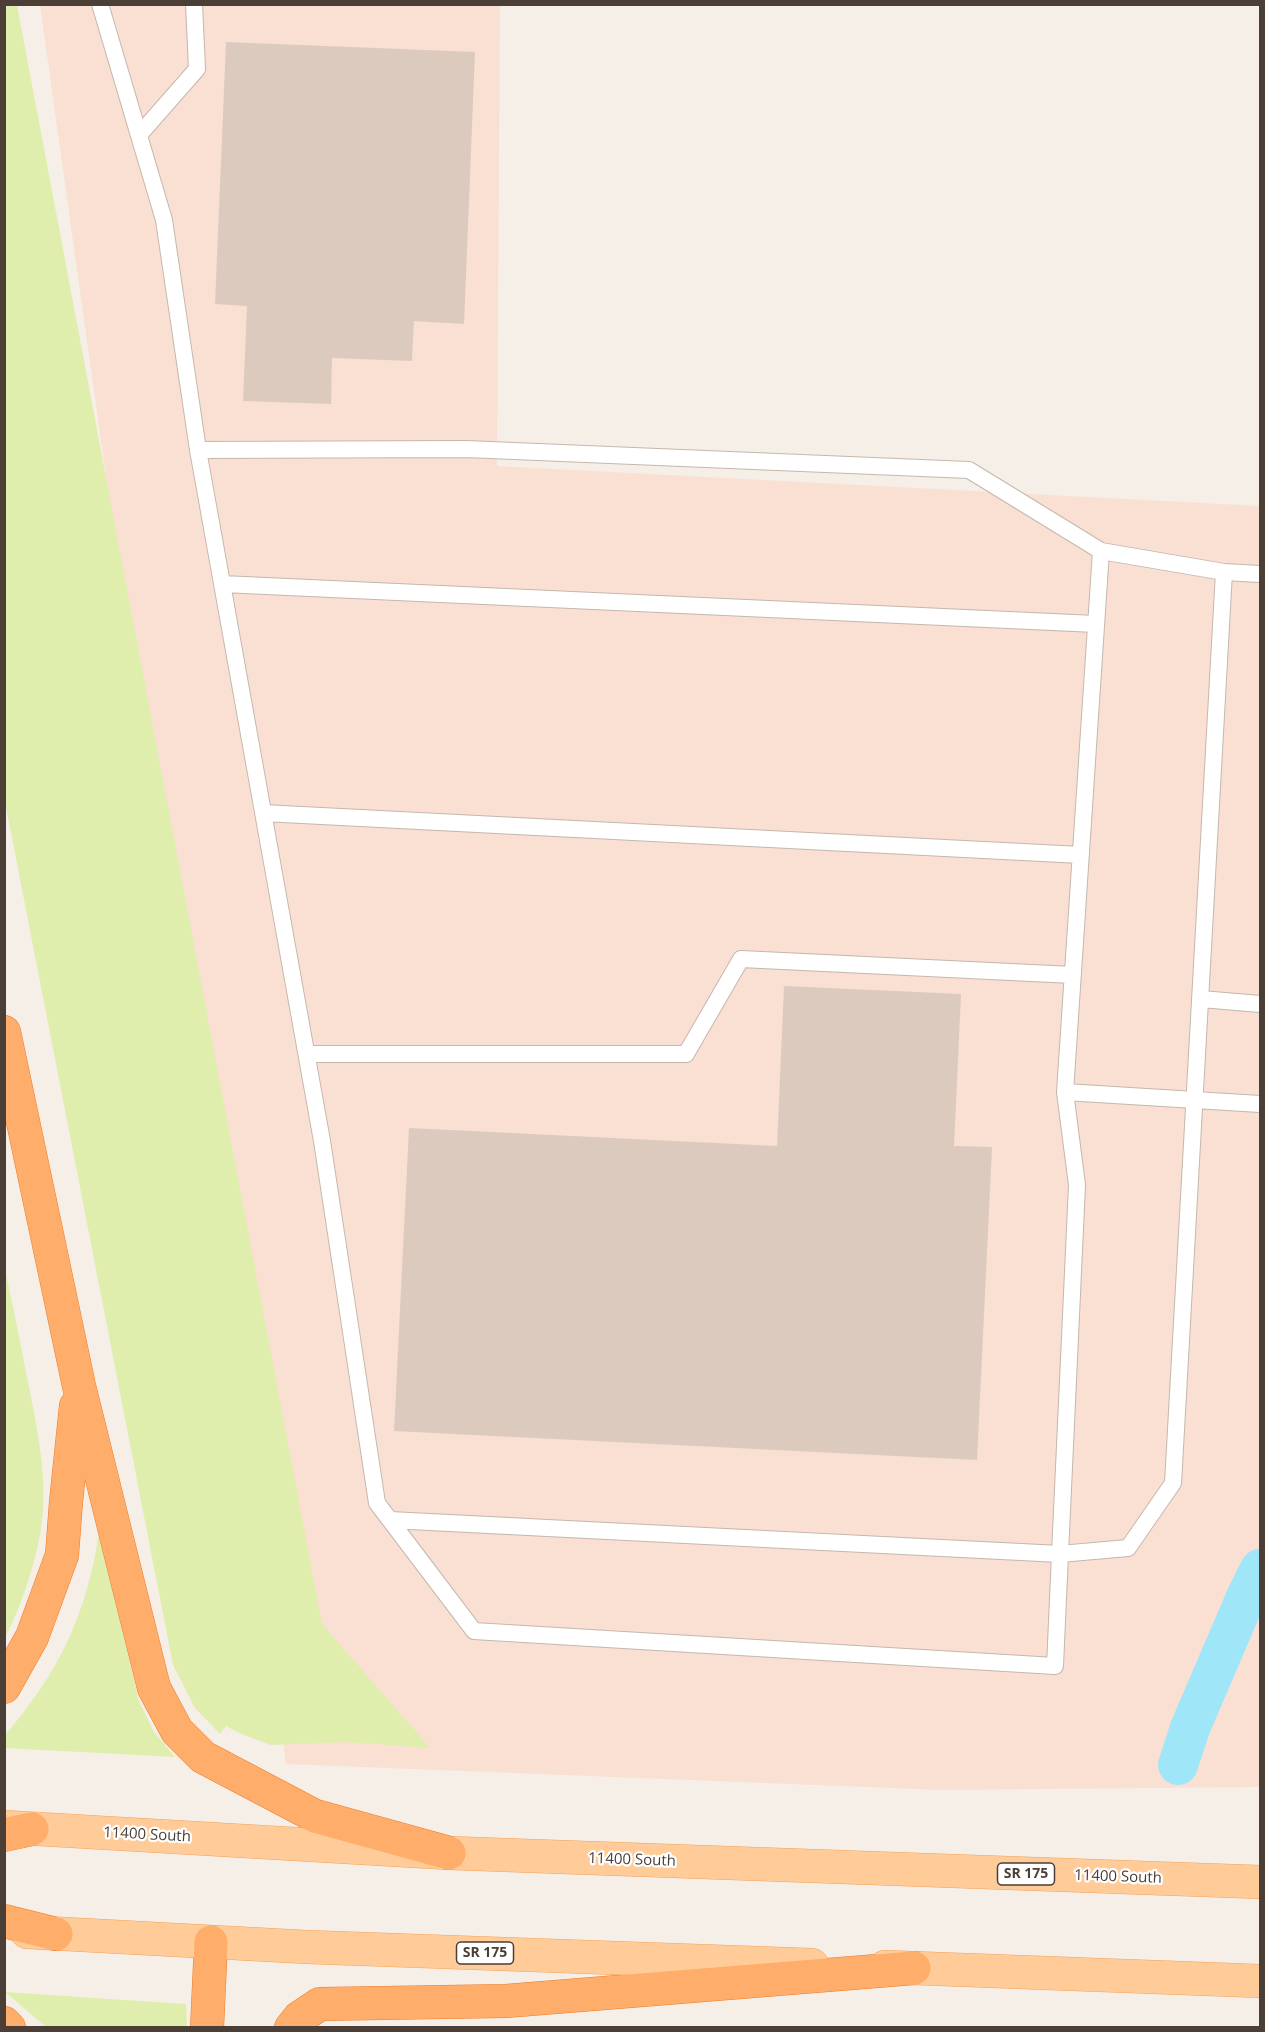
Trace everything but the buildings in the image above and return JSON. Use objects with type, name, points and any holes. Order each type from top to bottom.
[{"type":"highway","points":[[4,1032],[79,1386],[154,1688],[177,1731],[203,1757],[315,1816],[449,1852]]},
{"type":"highway","points":[[4,1686],[32,1637],[63,1555],[66,1502],[79,1386]]},
{"type":"highway","points":[[4,1921],[56,1934]]},
{"type":"highway","points":[[207,2028],[211,1942]]},
{"type":"highway","points":[[291,2028],[299,2018],[320,2004],[506,2001],[914,1968]]},
{"type":"highway","points":[[4,2023],[9,2028]]},
{"type":"main road","name":"11400 South","points":[[14,1830],[449,1852],[1260,1882]]},
{"type":"main road","name":"SR 175","points":[[4,1931],[211,1942],[1260,1981]]},
{"type":"lane","points":[[100,4],[164,220],[198,450],[322,1141],[377,1503],[474,1631],[1055,1666],[1077,1185],[1065,1092],[1101,551]]},
{"type":"lane","points":[[139,135],[197,69],[194,4]]},
{"type":"lane","points":[[198,450],[466,449],[969,470],[1101,551],[1224,572],[1260,574]]},
{"type":"lane","points":[[390,1520],[1060,1554],[1128,1548],[1173,1483],[1224,572]]},
{"type":"lane","points":[[222,584],[1096,624]]},
{"type":"lane","points":[[263,813],[1081,855]]},
{"type":"lane","points":[[307,1054],[686,1054],[741,959],[1073,975]]},
{"type":"lane","points":[[1201,999],[1260,1004]]},
{"type":"lane","points":[[1065,1092],[1260,1104]]},
{"type":"shaded area","points":[[40,5],[500,5],[497,466],[1260,506],[1260,1787],[941,1790],[286,1764]]},
{"type":"green space","points":[[4,5],[17,5],[322,1624],[430,1748],[346,1742],[271,1745],[226,1726],[220,1734],[195,1708],[173,1665],[5,802]]},
{"type":"green space","points":[[4,1265],[38,1436],[44,1496],[40,1535],[34,1562],[5,1638]]},
{"type":"green space","points":[[99,1533],[139,1701],[154,1732],[175,1757],[5,1748],[5,1735],[41,1689],[78,1617]]},
{"type":"green space","points":[[5,1992],[186,2004],[187,2027],[46,2027]]},
{"type":"waterway","points":[[1178,1765],[1190,1728],[1260,1569]]}]
